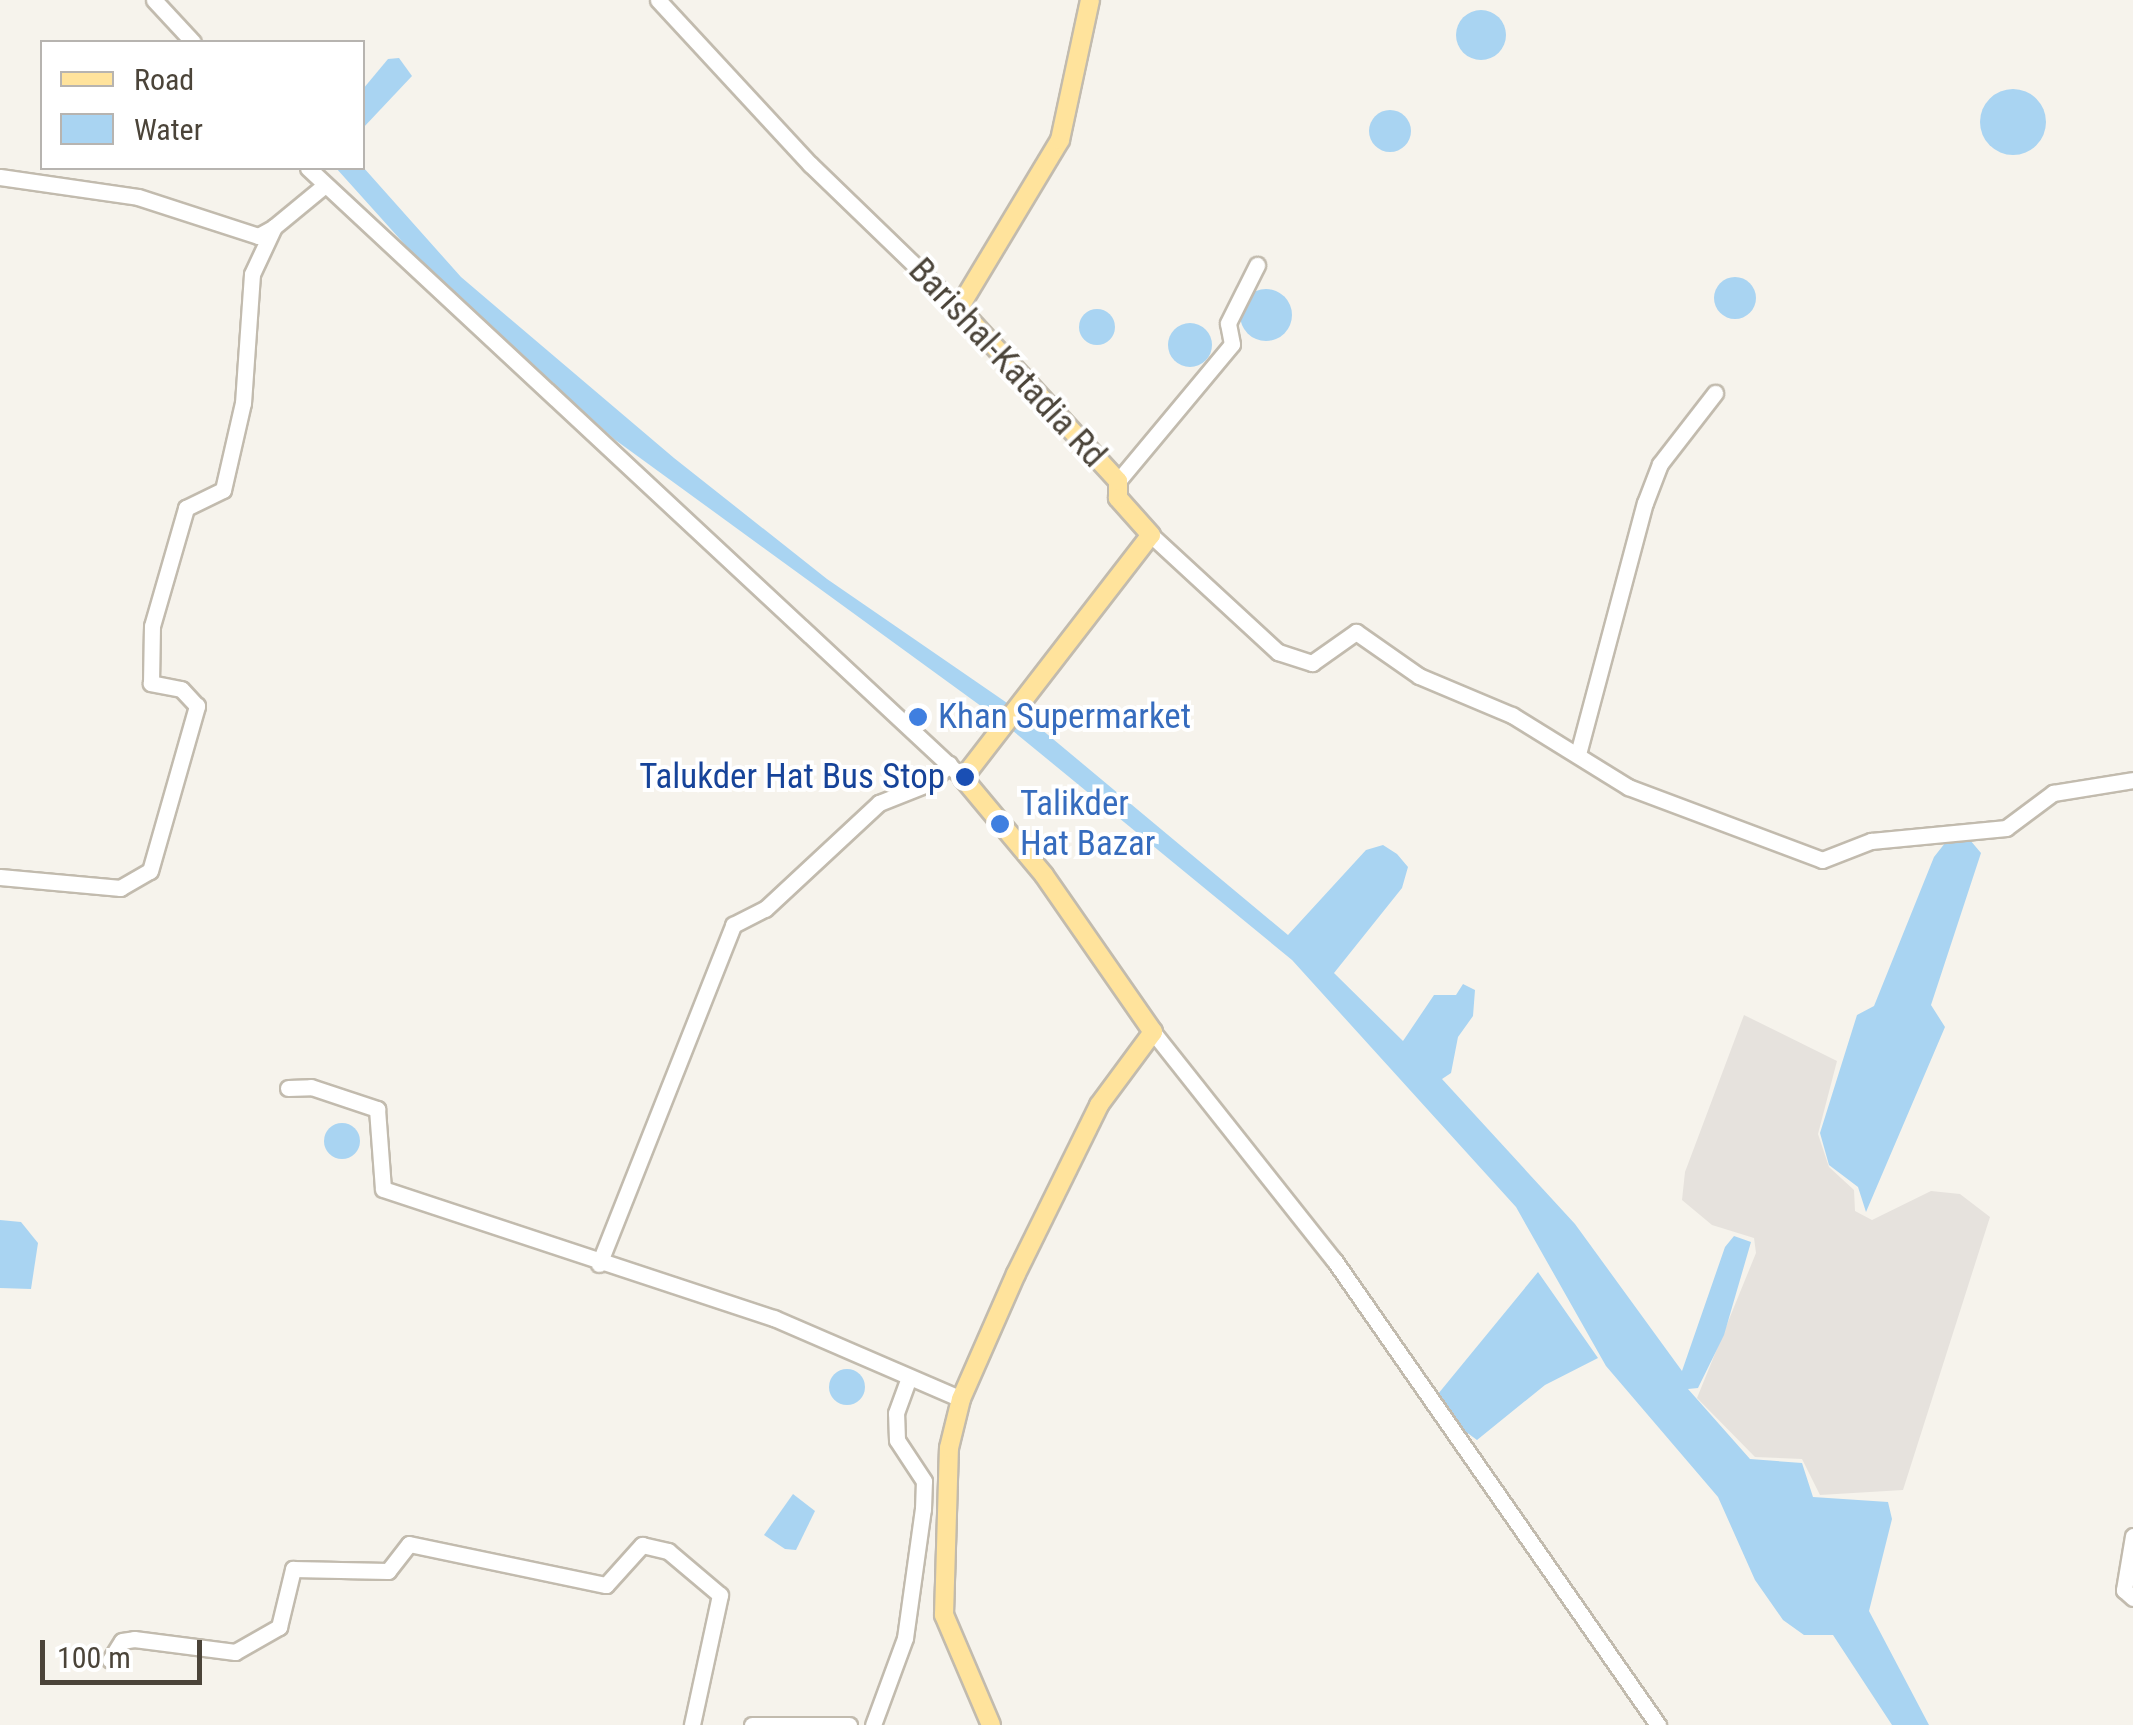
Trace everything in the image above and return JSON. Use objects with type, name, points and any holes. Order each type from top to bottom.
[{"type":"main road","points":[[960,308],[1060,140],[1090,0]]},
{"type":"main road","name":"Barishal-Katadia Rd","points":[[960,308],[1118,481],[1118,498],[1151,535]]},
{"type":"main road","points":[[991,1725],[944,1615],[948,1448],[961,1398],[1100,1105],[1153,1032],[1044,875],[956,771],[992,742],[1151,535]]},
{"type":"street","points":[[154,0],[191,40]]},
{"type":"street","name":"Barishal-Katadia Rd","points":[[658,0],[810,164],[960,308]]},
{"type":"street","points":[[310,170],[956,771],[879,803],[765,909],[733,925],[599,1264]]},
{"type":"street","points":[[0,177],[138,197],[258,236],[324,186]]},
{"type":"street","points":[[0,877],[120,888],[150,871],[197,706],[182,689],[151,683],[152,626],[186,508],[223,490],[243,403],[249,286],[274,227]]},
{"type":"street","points":[[1118,481],[1232,344],[1228,323],[1257,265]]},
{"type":"street","points":[[1578,754],[1650,490],[1688,420],[1715,393]]},
{"type":"street","points":[[1151,535],[1278,652],[1312,663],[1356,632],[1419,676],[1512,715],[1628,788],[1822,860],[1870,840],[2006,828],[2053,793],[2133,780]]},
{"type":"street","points":[[1153,1032],[1334,1260],[1658,1725]]},
{"type":"street","points":[[288,1088],[311,1087],[376,1109],[383,1190],[599,1264],[774,1318],[961,1398]]},
{"type":"street","points":[[873,1725],[905,1638],[923,1509],[924,1482],[897,1440],[896,1413],[909,1378]]},
{"type":"street","points":[[2133,1536],[2124,1590],[2133,1598]]},
{"type":"street","points":[[110,1660],[122,1641],[134,1639],[235,1652],[279,1626],[293,1569],[388,1571],[410,1544],[606,1585],[642,1545],[668,1551],[720,1595],[692,1725]]},
{"type":"street","points":[[752,1725],[848,1725]]},
{"type":"shaded area","points":[[1744,1015],[1837,1061],[1818,1134],[1829,1167],[1854,1190],[1855,1211],[1872,1220],[1931,1191],[1960,1194],[1990,1217],[1903,1490],[1820,1495],[1802,1459],[1755,1457],[1697,1398],[1756,1253],[1754,1238],[1712,1225],[1682,1200],[1685,1172]]},
{"type":"water","points":[[1481,10],[1499,17],[1506,35],[1499,53],[1481,60],[1463,53],[1456,35],[1463,17]]},
{"type":"water","points":[[399,58],[412,76],[365,126],[365,87],[388,59]]},
{"type":"water","points":[[2013,89],[2036,99],[2046,122],[2036,145],[2013,155],[1990,145],[1980,122],[1990,99]]},
{"type":"water","points":[[1390,110],[1405,116],[1411,131],[1405,146],[1390,152],[1375,146],[1369,131],[1375,116]]},
{"type":"water","points":[[365,169],[461,277],[674,458],[827,579],[1023,714],[1288,935],[1366,850],[1383,845],[1397,854],[1408,867],[1402,888],[1334,973],[1403,1041],[1434,995],[1456,995],[1463,984],[1475,990],[1473,1016],[1458,1037],[1451,1073],[1442,1079],[1575,1224],[1682,1371],[1725,1247],[1734,1236],[1751,1242],[1724,1335],[1698,1388],[1688,1389],[1750,1459],[1802,1463],[1813,1497],[1888,1502],[1892,1519],[1869,1611],[1929,1725],[1892,1725],[1833,1635],[1804,1635],[1783,1620],[1755,1580],[1718,1497],[1606,1366],[1516,1207],[1292,960],[996,717],[614,439],[434,277],[338,170]]},
{"type":"water","points":[[1735,277],[1750,283],[1756,298],[1750,313],[1735,319],[1720,313],[1714,298],[1720,283]]},
{"type":"water","points":[[1266,289],[1284,297],[1292,315],[1284,333],[1266,341],[1248,333],[1240,315],[1248,297]]},
{"type":"water","points":[[1097,309],[1110,314],[1115,327],[1110,340],[1097,345],[1084,340],[1079,327],[1084,314]]},
{"type":"water","points":[[1190,323],[1206,329],[1212,345],[1206,361],[1190,367],[1174,361],[1168,345],[1174,329]]},
{"type":"water","points":[[1949,838],[1970,840],[1981,853],[1931,1005],[1945,1027],[1866,1212],[1858,1187],[1829,1165],[1820,1133],[1857,1015],[1874,1006],[1934,857]]},
{"type":"water","points":[[342,1123],[355,1128],[360,1141],[355,1154],[342,1159],[329,1154],[324,1141],[329,1128]]},
{"type":"water","points":[[0,1220],[21,1222],[38,1243],[31,1289],[0,1288]]},
{"type":"water","points":[[1538,1272],[1598,1358],[1545,1385],[1477,1440],[1454,1423],[1438,1394]]},
{"type":"water","points":[[847,1369],[860,1374],[865,1387],[860,1400],[847,1405],[834,1400],[829,1387],[834,1374]]},
{"type":"water","points":[[793,1494],[815,1511],[796,1550],[785,1549],[764,1535]]},
{"type":"place","name":"Khan Supermarket","points":[[918,717]]},
{"type":"place","name":"Talukder Hat Bus Stop","points":[[965,777]]},
{"type":"place","name":"Talikder Hat Bazar","points":[[1000,824]]}]
